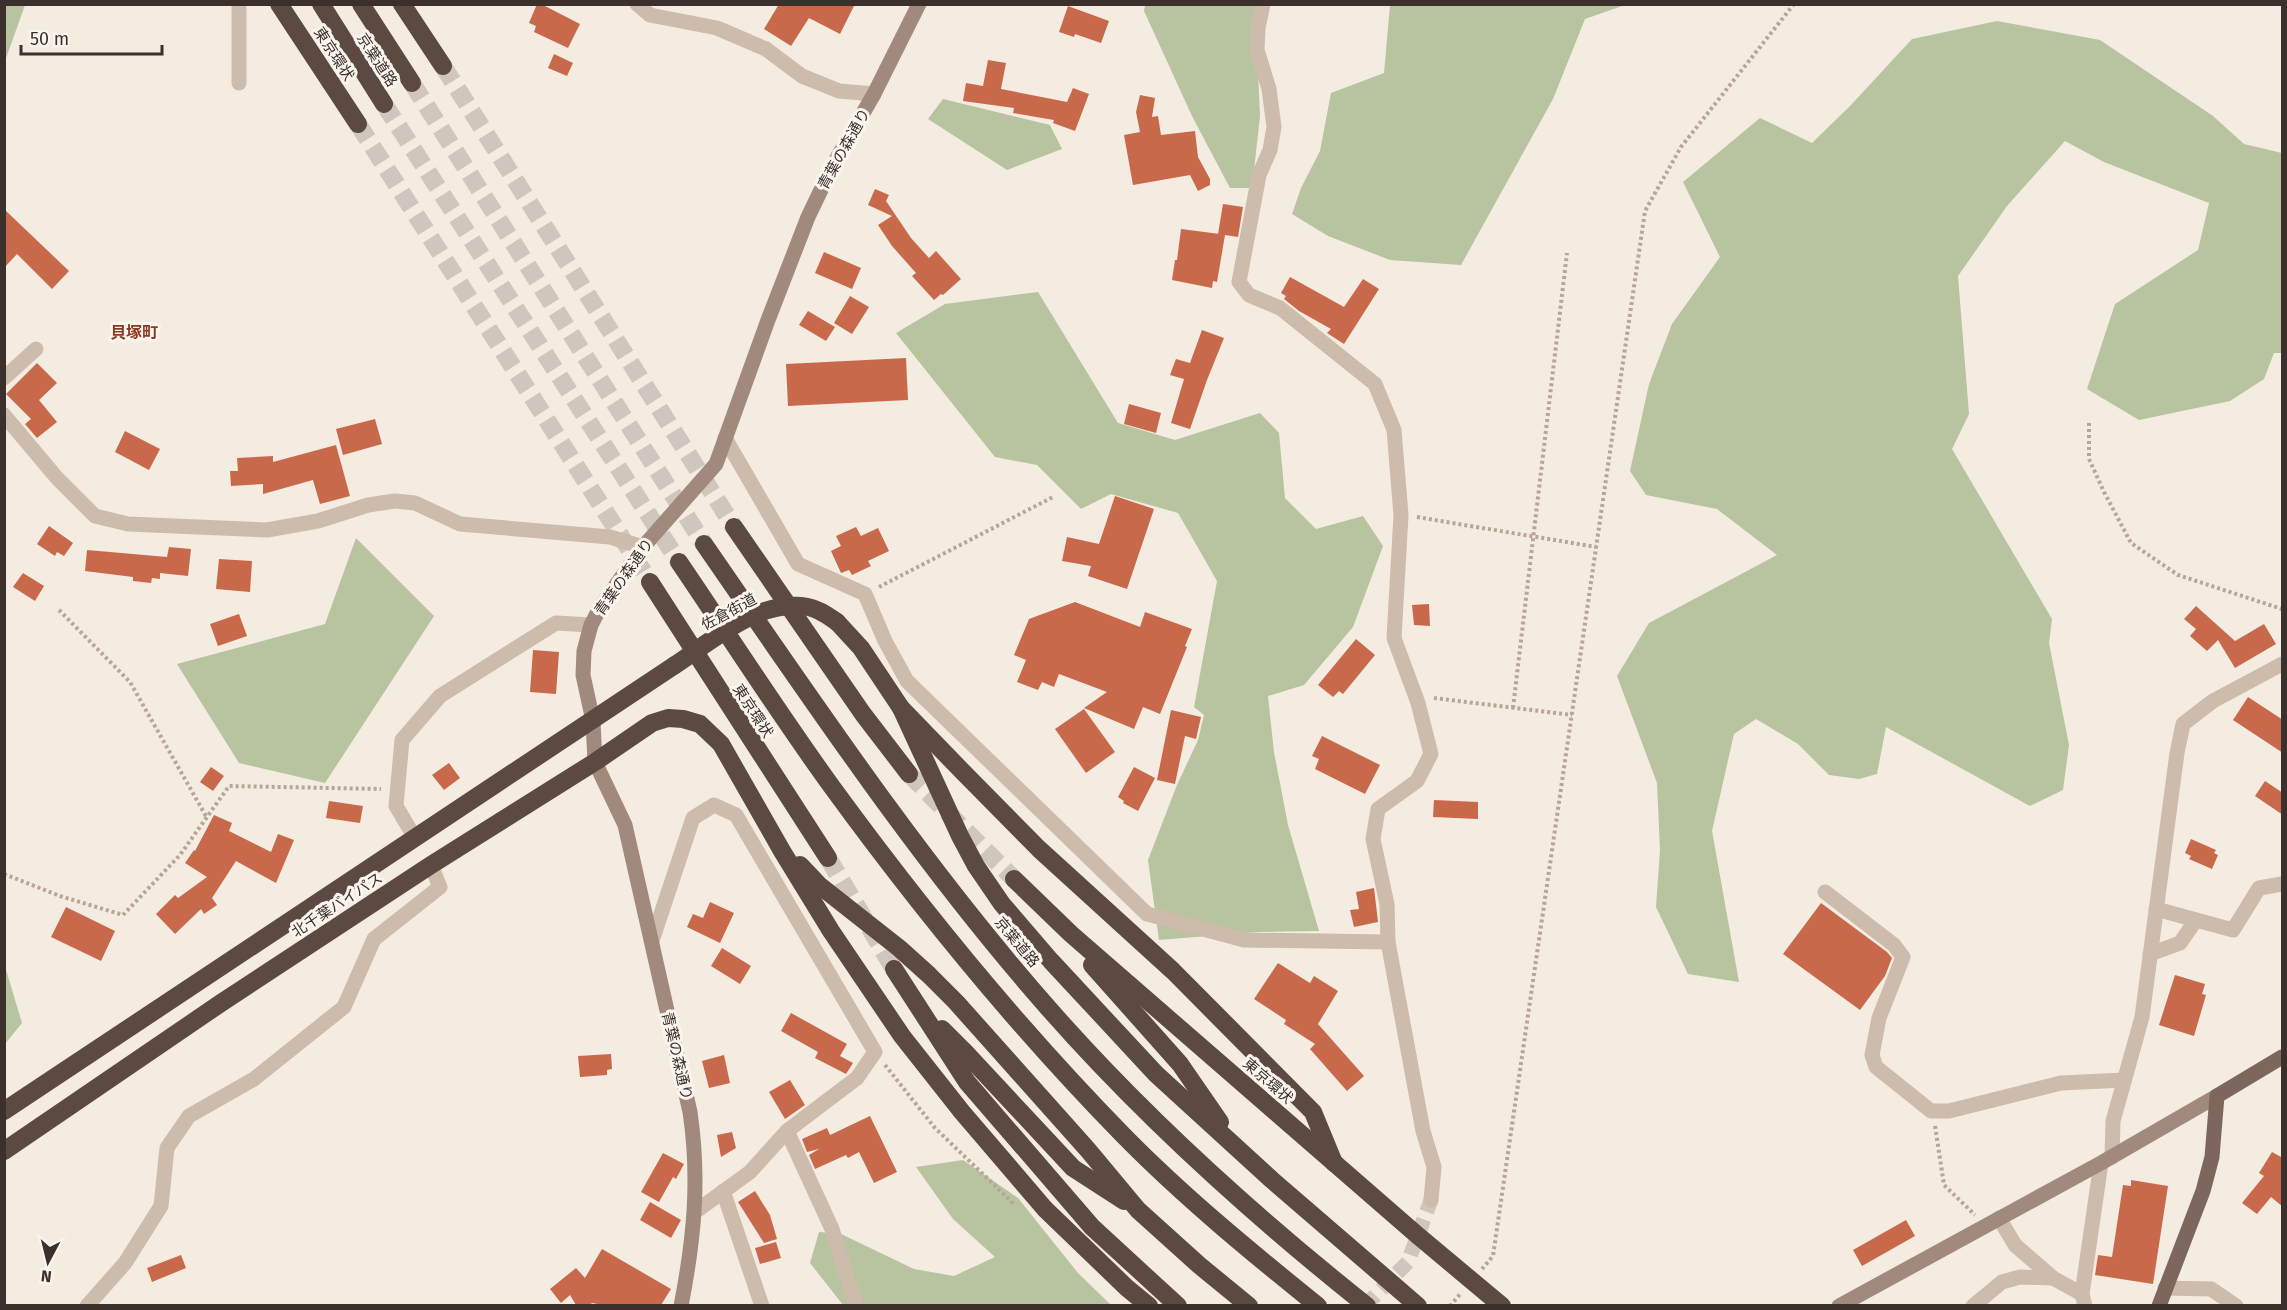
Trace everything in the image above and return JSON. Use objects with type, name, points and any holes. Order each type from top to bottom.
[{"type":"highway","name":"東京環状","points":[[279,4],[358,124]]},
{"type":"highway","name":"京葉道路","points":[[321,4],[384,104]]},
{"type":"highway","name":"京葉道路","points":[[361,4],[412,83]]},
{"type":"highway","points":[[402,4],[442,66]]},
{"type":"highway","points":[[734,527],[863,714],[909,774]]},
{"type":"highway","name":"京葉道路","points":[[704,544],[860,771],[973,918],[1051,1011],[1168,1134],[1302,1254],[1367,1305]]},
{"type":"highway","points":[[679,562],[832,786],[929,913],[1008,1010],[1125,1137],[1189,1198],[1318,1305]]},
{"type":"highway","name":"東京環状","points":[[650,582],[828,858]]},
{"type":"highway","name":"佐倉街道","points":[[675,665],[761,612],[798,606],[810,607],[837,622],[861,648],[901,708]]},
{"type":"highway","name":"北千葉バイパス","points":[[4,1111],[675,665]]},
{"type":"highway","points":[[901,708],[976,866],[1002,904],[1051,961],[1156,1074],[1418,1305]]},
{"type":"highway","points":[[901,708],[1039,849],[1173,971],[1313,1112],[1334,1163]]},
{"type":"highway","name":"北千葉バイパス","points":[[4,1151],[221,1003],[652,723],[668,718],[683,719],[700,723],[713,734],[728,753],[782,851]]},
{"type":"highway","points":[[782,851],[800,865],[819,885],[899,948],[956,1002],[1088,1150],[1138,1210],[1199,1265],[1249,1305]]},
{"type":"highway","points":[[782,851],[831,931],[902,1036],[962,1112],[1045,1209],[1127,1288],[1149,1305]]},
{"type":"highway","name":"東京環状","points":[[1014,879],[1071,934],[1334,1163],[1502,1305]]},
{"type":"highway","points":[[1071,934],[1082,953],[1179,1064],[1237,1147]]},
{"type":"highway","points":[[894,969],[967,1082],[982,1100],[1092,1227],[1178,1305]]},
{"type":"highway","points":[[922,1011],[963,1050],[1073,1168],[1138,1210]]},
{"type":"main road","points":[[2159,1305],[2203,1191],[2212,1156],[2217,1096],[2283,1057]]},
{"type":"street","points":[[239,4],[239,83]]},
{"type":"street","points":[[637,4],[650,15],[717,28],[766,49],[802,76],[839,92],[874,94]]},
{"type":"street","name":"青葉の森通り","points":[[681,1305],[689,1266],[695,1212],[696,1149],[690,1113],[625,825],[595,762],[593,721],[583,675],[584,651],[591,625],[601,606],[643,547],[716,464],[808,217],[832,167],[874,94],[919,4]]},
{"type":"street","points":[[1263,4],[1258,28],[1257,50],[1269,89],[1274,127],[1270,150],[1259,175],[1239,282],[1249,295],[1280,308],[1375,384],[1395,430],[1401,515],[1394,638],[1415,695],[1431,754],[1417,781],[1378,809],[1373,839],[1387,904],[1388,942],[1423,1131],[1434,1167],[1431,1200]]},
{"type":"street","points":[[4,378],[36,349]]},
{"type":"street","points":[[4,415],[57,478],[95,516],[128,524],[267,530],[318,521],[368,505],[395,501],[416,503],[460,524],[610,537],[643,547]]},
{"type":"street","points":[[724,438],[798,564],[865,594],[885,641],[908,681],[1147,914],[1244,940],[1388,942]]},
{"type":"street","points":[[415,838],[396,806],[402,740],[440,696],[556,623],[591,625]]},
{"type":"street","points":[[1993,1222],[2015,1245],[2053,1278],[2084,1300],[2113,1121],[2142,1017],[2182,724],[2213,701],[2283,664]]},
{"type":"street","points":[[652,941],[693,818],[714,804],[736,814],[875,1052],[857,1078],[787,1131],[750,1172],[695,1212]]},
{"type":"street","points":[[87,1305],[125,1263],[161,1206],[167,1148],[189,1116],[254,1079],[344,1007],[374,939],[440,887],[431,865]]},
{"type":"street","points":[[2156,909],[2233,930],[2259,888],[2283,884]]},
{"type":"street","points":[[1825,892],[1894,945],[1903,957],[1879,1018],[1872,1055],[1876,1067],[1931,1111],[1949,1111],[2061,1083],[2124,1080]]},
{"type":"street","points":[[2150,954],[2180,943],[2196,920]]},
{"type":"street","points":[[1839,1305],[2107,1160],[2217,1096]]},
{"type":"street","points":[[787,1131],[832,1229],[856,1305]]},
{"type":"street","points":[[723,1191],[762,1305]]},
{"type":"street","points":[[1973,1305],[2002,1282],[2020,1277],[2053,1278]]},
{"type":"street","points":[[2165,1288],[2211,1289],[2236,1305]]},
{"type":"path","points":[[1479,1272],[1493,1256],[1645,211],[1681,147],[1794,4]]},
{"type":"path","points":[[1513,708],[1567,253]]},
{"type":"path","points":[[2089,423],[2089,459],[2131,543],[2178,575],[2283,609]]},
{"type":"path","points":[[865,594],[1053,497]]},
{"type":"path","points":[[1401,515],[1596,547]]},
{"type":"path","points":[[59,609],[130,682],[207,818]]},
{"type":"path","points":[[1415,695],[1572,715]]},
{"type":"path","points":[[4,874],[60,896],[123,915],[180,855],[229,786],[397,789]]},
{"type":"path","points":[[875,1052],[935,1128],[1020,1209]]},
{"type":"path","points":[[1931,1111],[1938,1135],[1944,1185],[1962,1204],[1993,1222]]},
{"type":"path","points":[[1450,1305],[1465,1289]]},
{"type":"green space","points":[[4,5],[25,5],[5,61]]},
{"type":"green space","points":[[1145,5],[1255,5],[1260,116],[1252,188],[1230,188],[1192,116],[1144,11]]},
{"type":"green space","points":[[1390,5],[1625,5],[1585,19],[1553,99],[1461,265],[1390,260],[1328,236],[1292,214],[1301,188],[1320,151],[1331,93],[1384,73]]},
{"type":"green space","points":[[1997,21],[2100,40],[2213,116],[2244,144],[2282,153],[2282,353],[2274,353],[2264,379],[2230,401],[2139,420],[2087,389],[2115,304],[2198,250],[2209,203],[2104,162],[2065,141],[2007,206],[1958,276],[1969,414],[1952,449],[2052,619],[2049,643],[2069,745],[2063,790],[2030,806],[1886,727],[1877,774],[1859,779],[1829,775],[1798,744],[1756,719],[1734,734],[1712,831],[1739,982],[1688,974],[1656,907],[1660,850],[1657,783],[1617,676],[1649,623],[1777,555],[1717,509],[1646,495],[1630,471],[1649,384],[1672,324],[1720,257],[1683,182],[1760,118],[1812,143],[1912,39]]},
{"type":"green space","points":[[943,99],[1050,125],[1062,149],[1007,170],[928,119]]},
{"type":"green space","points":[[1038,292],[1118,423],[1175,440],[1260,413],[1279,433],[1285,498],[1316,529],[1363,516],[1383,546],[1353,627],[1304,685],[1268,696],[1274,752],[1288,825],[1319,931],[1258,932],[1159,940],[1148,860],[1177,785],[1198,740],[1204,715],[1194,707],[1217,581],[1178,513],[1111,494],[1081,509],[1037,465],[995,457],[896,333],[945,304]]},
{"type":"green space","points":[[356,538],[434,616],[325,783],[239,763],[177,664],[325,624]]},
{"type":"green space","points":[[4,963],[22,1023],[5,1044],[4,1044]]},
{"type":"green space","points":[[963,1160],[1018,1198],[1078,1273],[1111,1305],[843,1305],[810,1263],[819,1232],[841,1234],[914,1269],[954,1276],[995,1257],[953,1219],[916,1167]]},
{"type":"building","points":[[537,4],[580,24],[568,48],[534,32],[536,26],[529,23]]},
{"type":"building","points":[[779,4],[855,4],[840,34],[809,18],[791,46],[764,29]]},
{"type":"building","points":[[1068,6],[1109,21],[1101,43],[1075,34],[1074,37],[1059,32]]},
{"type":"building","points":[[554,54],[573,63],[567,76],[548,68]]},
{"type":"building","points":[[988,60],[1006,63],[1001,89],[1067,102],[1073,88],[1089,94],[1075,131],[1053,123],[1054,120],[1013,113],[1014,108],[963,101],[966,83],[983,86]]},
{"type":"building","points":[[1140,95],[1155,98],[1152,117],[1158,116],[1161,135],[1195,131],[1198,157],[1210,179],[1210,185],[1198,191],[1190,175],[1133,185],[1124,135],[1140,132],[1136,112]]},
{"type":"building","points":[[875,189],[889,195],[886,201],[911,238],[929,258],[936,251],[961,279],[943,295],[941,294],[934,300],[912,276],[916,273],[892,246],[878,225],[892,216],[868,205]]},
{"type":"building","points":[[1223,204],[1243,207],[1238,237],[1225,235],[1217,282],[1213,281],[1212,288],[1172,280],[1181,229],[1218,234]]},
{"type":"building","points":[[4,209],[69,271],[52,289],[17,254],[4,268]]},
{"type":"building","points":[[824,252],[861,268],[852,289],[815,273]]},
{"type":"building","points":[[1290,277],[1344,307],[1363,279],[1379,289],[1344,344],[1327,333],[1331,329],[1299,311],[1284,299],[1286,296],[1281,293]]},
{"type":"building","points":[[850,296],[869,307],[852,334],[834,323]]},
{"type":"building","points":[[808,311],[835,327],[826,341],[799,325]]},
{"type":"building","points":[[1202,330],[1224,338],[1190,429],[1171,423],[1184,379],[1170,375],[1176,359],[1190,363]]},
{"type":"building","points":[[906,358],[908,400],[788,406],[786,364]]},
{"type":"building","points":[[37,363],[57,383],[39,400],[57,422],[37,438],[25,424],[31,419],[6,394]]},
{"type":"building","points":[[1129,404],[1161,413],[1156,433],[1124,424]]},
{"type":"building","points":[[375,419],[382,444],[343,455],[336,429]]},
{"type":"building","points":[[125,431],[160,449],[149,470],[115,452]]},
{"type":"building","points":[[336,445],[350,496],[320,504],[313,480],[263,494],[263,484],[231,486],[230,471],[238,471],[237,458],[273,456],[273,462]]},
{"type":"building","points":[[1115,496],[1154,509],[1127,589],[1088,576],[1091,566],[1062,561],[1067,537],[1099,544]]},
{"type":"building","points":[[49,526],[73,543],[64,556],[57,552],[55,556],[37,544]]},
{"type":"building","points":[[856,527],[861,536],[878,528],[889,551],[868,561],[871,566],[852,575],[849,570],[841,573],[831,551],[841,546],[836,536]]},
{"type":"building","points":[[169,547],[191,549],[188,576],[160,573],[160,579],[152,578],[151,583],[133,581],[133,577],[85,571],[87,550],[167,557]]},
{"type":"building","points":[[219,559],[252,561],[250,592],[216,589]]},
{"type":"building","points":[[23,573],[44,586],[35,601],[13,587]]},
{"type":"building","points":[[1075,602],[1140,627],[1145,612],[1192,629],[1160,714],[1143,707],[1134,729],[1084,708],[1107,692],[1059,674],[1054,687],[1042,682],[1038,690],[1017,682],[1026,660],[1014,655],[1029,619]]},
{"type":"building","points":[[1429,604],[1430,626],[1414,625],[1412,605]]},
{"type":"building","points":[[2196,606],[2235,641],[2264,624],[2276,644],[2235,668],[2218,640],[2207,651],[2190,636],[2196,629],[2184,619]]},
{"type":"building","points":[[239,614],[247,636],[218,646],[210,624]]},
{"type":"building","points":[[1356,639],[1375,655],[1343,694],[1339,691],[1333,697],[1318,685]]},
{"type":"building","points":[[533,650],[559,652],[556,694],[530,692]]},
{"type":"building","points":[[2248,697],[2283,720],[2283,753],[2233,720]]},
{"type":"building","points":[[1084,709],[1115,752],[1086,773],[1055,729]]},
{"type":"building","points":[[1171,710],[1201,717],[1196,739],[1185,736],[1175,784],[1157,780]]},
{"type":"building","points":[[1322,736],[1380,765],[1365,794],[1315,769],[1319,759],[1312,756]]},
{"type":"building","points":[[449,763],[460,778],[444,790],[432,775]]},
{"type":"building","points":[[211,767],[224,776],[213,791],[200,782]]},
{"type":"building","points":[[1134,767],[1155,778],[1138,811],[1123,803],[1124,801],[1118,797]]},
{"type":"building","points":[[2265,781],[2283,793],[2283,815],[2255,796]]},
{"type":"building","points":[[1434,800],[1478,802],[1478,819],[1433,817]]},
{"type":"building","points":[[329,801],[363,806],[360,823],[326,818]]},
{"type":"building","points":[[214,815],[232,823],[229,831],[271,852],[278,834],[294,840],[276,883],[236,861],[212,898],[217,905],[204,914],[201,909],[175,934],[156,914],[175,895],[178,898],[207,877],[185,863],[195,851]]},
{"type":"building","points":[[2191,839],[2216,850],[2214,853],[2218,855],[2212,869],[2189,859],[2191,856],[2185,853]]},
{"type":"building","points":[[1374,888],[1378,922],[1354,927],[1350,910],[1359,909],[1356,892]]},
{"type":"building","points":[[710,902],[734,913],[720,943],[687,927],[693,914],[703,918]]},
{"type":"building","points":[[1821,903],[1892,958],[1885,976],[1860,1010],[1783,954]]},
{"type":"building","points":[[66,907],[115,931],[101,961],[51,937]]},
{"type":"building","points":[[722,948],[751,966],[740,984],[711,966]]},
{"type":"building","points":[[1278,963],[1310,983],[1314,976],[1338,991],[1318,1024],[1364,1076],[1347,1091],[1310,1049],[1315,1044],[1284,1024],[1286,1020],[1254,999]]},
{"type":"building","points":[[2175,975],[2205,984],[2202,994],[2206,995],[2194,1036],[2159,1025]]},
{"type":"building","points":[[791,1013],[847,1044],[840,1056],[853,1063],[846,1074],[815,1058],[818,1052],[781,1031]]},
{"type":"building","points":[[611,1054],[612,1069],[607,1070],[607,1075],[580,1077],[578,1056]]},
{"type":"building","points":[[724,1055],[730,1083],[709,1088],[702,1061]]},
{"type":"building","points":[[790,1080],[805,1105],[785,1119],[769,1092]]},
{"type":"building","points":[[870,1116],[897,1172],[874,1183],[859,1152],[848,1158],[846,1155],[815,1169],[809,1155],[819,1149],[807,1152],[802,1139],[827,1128],[830,1135]]},
{"type":"building","points":[[732,1132],[736,1148],[721,1157],[717,1135]]},
{"type":"building","points":[[2272,1152],[2283,1158],[2283,1207],[2271,1197],[2257,1214],[2242,1203],[2264,1176],[2259,1173]]},
{"type":"building","points":[[663,1153],[684,1164],[676,1179],[673,1177],[659,1202],[641,1192]]},
{"type":"building","points":[[2131,1180],[2168,1186],[2153,1284],[2095,1275],[2098,1255],[2112,1257],[2123,1185],[2131,1186]]},
{"type":"building","points":[[755,1191],[770,1215],[777,1239],[764,1243],[738,1202]]},
{"type":"building","points":[[650,1202],[681,1220],[671,1238],[640,1220]]},
{"type":"building","points":[[1906,1220],[1915,1236],[1862,1266],[1853,1250]]},
{"type":"building","points":[[776,1242],[781,1258],[760,1264],[755,1248]]},
{"type":"building","points":[[602,1249],[671,1289],[661,1305],[593,1303],[576,1305],[570,1295],[561,1303],[550,1289],[576,1268],[585,1278]]},
{"type":"building","points":[[181,1255],[186,1268],[152,1282],[147,1268]]},
{"type":"tunnel","points":[[443,66],[734,527]]},
{"type":"tunnel","points":[[412,83],[704,544]]},
{"type":"tunnel","points":[[384,104],[679,562]]},
{"type":"tunnel","points":[[358,124],[650,582]]},
{"type":"tunnel","points":[[909,774],[1014,879]]},
{"type":"tunnel","points":[[828,858],[894,969]]},
{"type":"tunnel","points":[[1365,1306],[1408,1262],[1431,1200]]},
{"type":"district","name":"貝塚町","points":[[134,332]]}]
